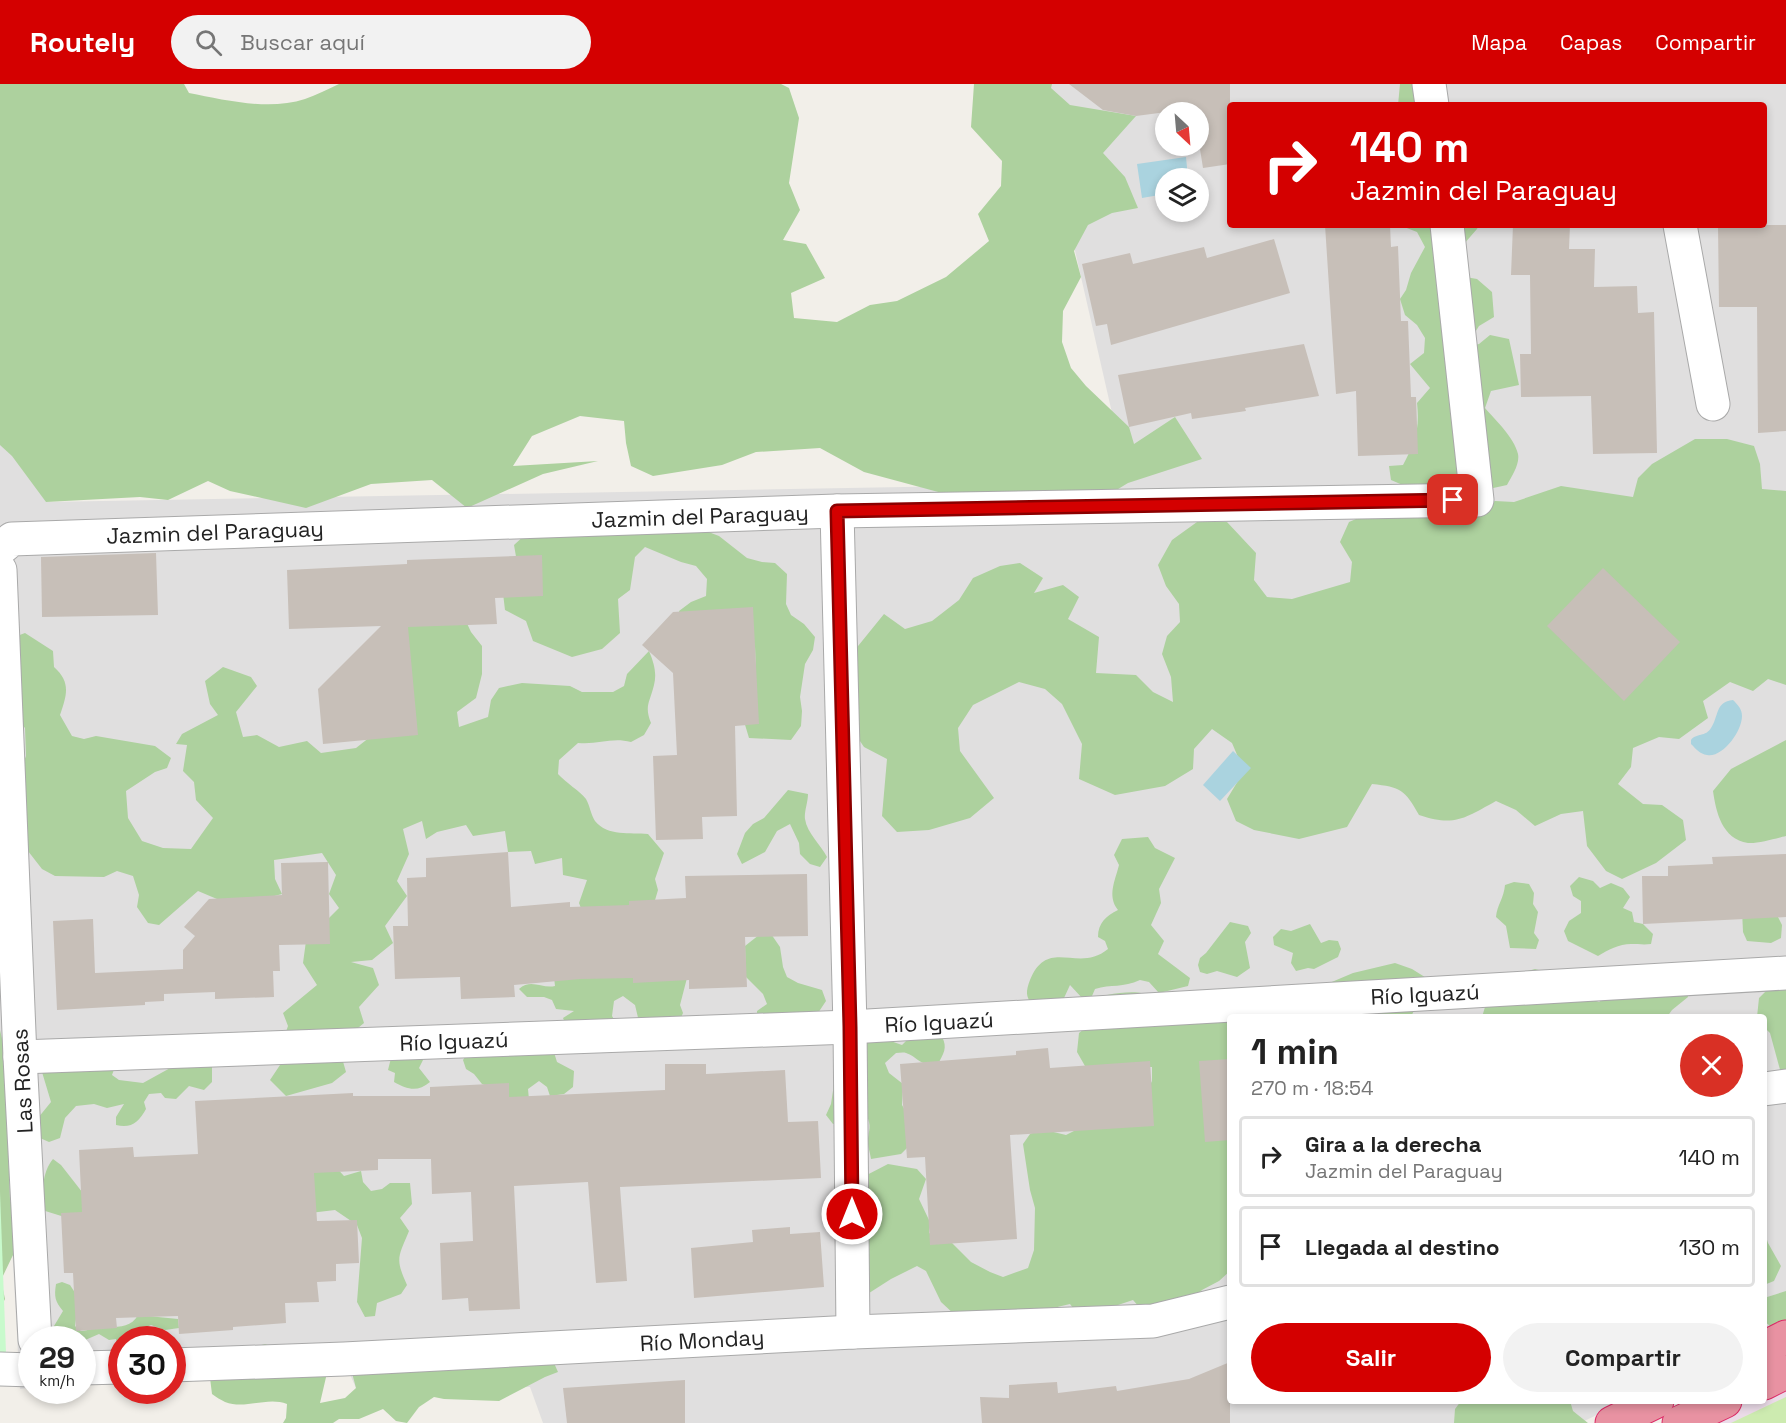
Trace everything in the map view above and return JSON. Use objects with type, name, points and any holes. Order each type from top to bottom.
[{"type":"highway","points":[[1767,1346],[1786,1337]]},
{"type":"highway","points":[[1767,1382],[1786,1372]]},
{"type":"highway","points":[[1612,1423],[1651,1404]]},
{"type":"highway","points":[[1679,1423],[1719,1404]]},
{"type":"street","points":[[1429,84],[1432,102]]},
{"type":"street","name":"Jazmin del Paraguay","points":[[0,549],[12,539],[837,511],[1477,500],[1447,228]]},
{"type":"street","points":[[1681,228],[1713,404]]},
{"type":"street","points":[[837,511],[850,1027],[853,1332]]},
{"type":"street","name":"Las Rosas","points":[[0,570],[20,1057],[34,1326]]},
{"type":"street","name":"Río Iguazú","points":[[20,1057],[850,1027],[1786,973]]},
{"type":"street","points":[[1767,1089],[1786,1086]]},
{"type":"street","name":"Río Monday","points":[[186,1365],[344,1359],[853,1332],[1154,1321],[1227,1303]]},
{"type":"street","points":[[0,1370],[18,1370]]},
{"type":"shaded area","points":[[1037,84],[1786,84],[1786,1326],[1767,1335],[1767,1014],[1227,1014],[1227,1404],[1620,1404],[1580,1423],[543,1423],[530,1387],[356,1388],[343,1359],[186,1374],[186,1326],[108,1326],[108,1380],[96,1382],[96,1326],[18,1326],[18,1353],[0,1031],[0,323],[46,502],[1128,483]]},
{"type":"shaded area","points":[[1786,1381],[1786,1423],[1703,1423],[1740,1404],[1767,1404],[1767,1390]]},
{"type":"green space","points":[[0,84],[184,84],[189,93],[232,101],[277,104],[305,99],[339,84],[781,84],[789,88],[799,118],[789,183],[800,210],[783,240],[806,244],[825,278],[791,293],[794,318],[837,322],[870,305],[897,301],[946,277],[989,241],[978,214],[1001,186],[1002,161],[971,127],[974,84],[1052,84],[1051,88],[1070,105],[1136,116],[1103,153],[1125,177],[1138,208],[1112,213],[1088,225],[1074,251],[1081,277],[1063,311],[1062,342],[1071,368],[1086,386],[1129,427],[1134,444],[1175,417],[1202,459],[1128,483],[1095,503],[968,500],[864,472],[820,448],[756,452],[722,465],[653,476],[631,466],[624,421],[580,416],[532,436],[513,466],[598,461],[543,474],[467,508],[432,480],[371,484],[306,508],[230,491],[208,481],[168,500],[140,497],[46,502],[12,456],[0,445]]},
{"type":"green space","points":[[1400,84],[1419,84],[1428,102],[1398,102]]},
{"type":"green space","points":[[1407,228],[1478,228],[1457,252],[1460,276],[1477,279],[1492,292],[1494,317],[1479,326],[1466,347],[1479,344],[1490,335],[1509,339],[1519,385],[1491,391],[1485,408],[1513,441],[1518,454],[1515,470],[1507,485],[1475,492],[1469,515],[1495,501],[1514,502],[1561,486],[1633,497],[1638,478],[1652,464],[1695,439],[1727,439],[1754,446],[1760,464],[1762,489],[1786,491],[1786,685],[1768,679],[1753,691],[1730,682],[1703,701],[1708,718],[1679,739],[1659,737],[1633,748],[1631,767],[1618,784],[1643,804],[1662,805],[1683,820],[1686,840],[1656,863],[1622,879],[1606,871],[1587,846],[1583,811],[1561,814],[1535,826],[1516,810],[1496,801],[1459,819],[1431,819],[1419,815],[1401,791],[1372,784],[1347,827],[1299,839],[1254,830],[1236,821],[1227,799],[1244,771],[1232,743],[1212,729],[1194,749],[1193,769],[1165,786],[1115,795],[1079,779],[1082,744],[1062,704],[1045,689],[1019,682],[973,705],[958,728],[960,751],[994,798],[970,818],[929,830],[897,832],[882,816],[887,759],[864,747],[824,688],[884,614],[905,629],[932,621],[959,600],[973,578],[1000,566],[1020,563],[1043,578],[1034,593],[1063,585],[1079,597],[1068,619],[1099,637],[1096,673],[1136,675],[1153,692],[1173,702],[1171,677],[1162,654],[1167,636],[1180,622],[1179,604],[1166,586],[1158,565],[1172,540],[1197,522],[1227,522],[1256,553],[1254,580],[1267,597],[1292,599],[1350,582],[1352,562],[1340,542],[1349,522],[1419,492],[1391,480],[1389,466],[1403,465],[1416,436],[1417,403],[1430,388],[1410,364],[1424,353],[1425,338],[1417,325],[1405,315],[1400,299],[1425,247],[1417,232]]},
{"type":"green space","points":[[538,523],[690,525],[719,536],[747,558],[775,563],[787,574],[786,604],[791,615],[804,624],[815,637],[813,650],[805,664],[800,697],[801,726],[791,740],[749,738],[743,718],[756,674],[755,647],[683,632],[679,611],[691,602],[706,596],[707,579],[696,566],[645,547],[635,557],[630,590],[618,599],[620,633],[602,649],[572,657],[533,641],[526,621],[505,610],[502,585],[518,568],[514,545]]},
{"type":"green space","points":[[463,615],[471,632],[482,646],[482,674],[476,698],[457,712],[459,727],[488,717],[491,700],[499,688],[522,683],[570,686],[582,692],[613,692],[624,686],[627,674],[649,651],[654,664],[655,676],[648,708],[651,723],[644,735],[631,742],[617,740],[578,743],[559,760],[558,774],[586,799],[595,821],[600,826],[613,832],[648,834],[664,853],[655,879],[658,890],[653,907],[587,924],[579,903],[587,880],[563,875],[562,858],[535,864],[531,851],[508,852],[505,831],[473,836],[466,825],[437,832],[426,839],[422,821],[403,829],[409,854],[397,881],[407,896],[385,926],[393,943],[372,960],[351,962],[373,968],[379,985],[359,1007],[364,1023],[341,1042],[346,1072],[332,1083],[286,1096],[270,1080],[280,1065],[283,1040],[288,1026],[283,1013],[317,985],[303,963],[306,941],[339,908],[329,894],[336,875],[322,853],[274,860],[275,879],[282,894],[243,904],[217,899],[198,891],[159,925],[148,923],[137,907],[139,895],[133,876],[117,871],[104,877],[55,876],[42,869],[28,851],[21,769],[26,756],[25,728],[17,719],[1,642],[25,633],[53,651],[54,667],[63,678],[66,689],[60,715],[72,736],[84,739],[96,736],[155,746],[171,758],[167,768],[155,772],[126,791],[128,818],[142,841],[163,848],[191,849],[213,818],[196,800],[194,782],[183,771],[187,745],[176,744],[182,734],[218,715],[210,704],[205,681],[223,667],[251,677],[257,686],[236,712],[243,737],[257,735],[279,747],[307,741],[321,753],[356,748],[384,726],[387,625]]},
{"type":"green space","points":[[1786,740],[1786,836],[1752,843],[1739,840],[1726,830],[1722,823],[1713,791],[1731,769]]},
{"type":"green space","points":[[788,790],[808,794],[806,824],[827,857],[820,867],[810,864],[800,854],[799,843],[790,824],[777,831],[765,852],[742,864],[737,854],[745,833],[753,824],[764,818]]},
{"type":"green space","points":[[1148,837],[1155,848],[1175,858],[1159,889],[1161,903],[1151,925],[1164,941],[1158,954],[1190,978],[1188,986],[1159,993],[1149,982],[1140,980],[1095,989],[1092,996],[1083,999],[1070,985],[1064,998],[1056,1007],[1033,1006],[1027,996],[1028,987],[1037,967],[1046,960],[1055,957],[1086,958],[1097,956],[1108,949],[1105,941],[1098,937],[1099,928],[1104,920],[1118,910],[1112,894],[1119,865],[1114,855],[1122,839]]},
{"type":"green space","points":[[1579,877],[1593,881],[1600,888],[1611,883],[1623,888],[1630,897],[1623,908],[1632,912],[1634,922],[1643,924],[1653,934],[1651,944],[1622,945],[1598,956],[1568,941],[1564,931],[1569,921],[1581,913],[1581,901],[1573,896],[1570,886]]},
{"type":"green space","points":[[1514,882],[1529,884],[1534,893],[1533,904],[1538,912],[1534,933],[1539,940],[1536,949],[1510,948],[1506,926],[1496,917],[1505,885]]},
{"type":"green space","points":[[1742,910],[1778,917],[1782,925],[1781,938],[1771,943],[1747,941],[1743,932]]},
{"type":"green space","points":[[1230,922],[1248,926],[1251,933],[1245,942],[1250,968],[1237,977],[1217,971],[1207,974],[1200,972],[1198,965],[1200,958]]},
{"type":"green space","points":[[1310,924],[1321,943],[1329,940],[1338,941],[1341,949],[1338,957],[1314,969],[1296,971],[1291,963],[1293,953],[1274,945],[1273,937],[1281,929],[1291,931]]},
{"type":"green space","points":[[764,931],[769,931],[780,947],[787,977],[822,990],[826,1001],[812,1022],[757,1023],[757,1011],[767,1004],[763,994],[746,977],[745,946]]},
{"type":"green space","points":[[1395,963],[1412,969],[1428,979],[1412,1014],[1227,1014],[1227,1274],[1202,1290],[1189,1303],[1140,1308],[1133,1300],[1100,1311],[1076,1312],[1070,1304],[969,1328],[941,1302],[926,1271],[917,1266],[866,1295],[861,1178],[888,1164],[917,1169],[926,1179],[919,1199],[929,1220],[929,1233],[952,1243],[971,1262],[1003,1277],[1028,1268],[1034,1250],[1035,1208],[1023,1144],[1030,1134],[1041,1129],[1066,1135],[1145,1095],[1152,1081],[1152,1067],[1085,1066],[1077,1052],[1079,1033],[1094,1021],[1097,1007],[1107,995],[1133,992],[1158,998],[1327,984],[1353,973]]},
{"type":"green space","points":[[1535,969],[1574,979],[1591,999],[1599,1002],[1612,993],[1686,982],[1688,997],[1669,1014],[1483,1014],[1491,987],[1513,975]]},
{"type":"green space","points":[[554,977],[687,978],[680,1005],[683,1013],[675,1031],[640,1026],[635,1005],[623,996],[614,1001],[612,1016],[618,1026],[572,1040],[563,1018],[574,1011],[556,1009],[552,1000],[544,997],[527,997],[519,989],[528,984],[555,986]]},
{"type":"green space","points":[[1786,982],[1786,1079],[1782,1077],[1770,1033],[1767,1030],[1767,1014],[1757,1014],[1759,998],[1774,983]]},
{"type":"green space","points":[[0,1030],[7,1060],[13,1127],[8,1146],[10,1200],[19,1225],[13,1255],[1,1280],[5,1299],[0,1309]]},
{"type":"green space","points":[[940,1033],[945,1047],[939,1062],[928,1064],[906,1053],[896,1053],[885,1063],[889,1073],[903,1084],[902,1105],[907,1114],[907,1148],[901,1154],[871,1159],[868,1143],[870,1125],[865,1113],[842,1123],[833,1124],[826,1115],[831,1104],[837,1064],[857,1042],[879,1037],[902,1045],[908,1039]]},
{"type":"green space","points":[[552,1046],[557,1062],[574,1071],[573,1087],[564,1094],[550,1096],[547,1087],[539,1081],[528,1089],[530,1111],[493,1088],[482,1084],[474,1074],[466,1069],[463,1060],[469,1051]]},
{"type":"green space","points":[[419,1053],[423,1060],[419,1068],[430,1082],[413,1089],[394,1082],[395,1073],[388,1070],[392,1054]]},
{"type":"green space","points":[[116,1064],[112,1075],[119,1080],[143,1083],[172,1067],[212,1065],[212,1082],[204,1090],[189,1086],[176,1099],[165,1098],[161,1093],[149,1094],[144,1102],[146,1109],[143,1114],[137,1121],[126,1126],[116,1125],[116,1117],[124,1104],[107,1108],[94,1104],[76,1106],[65,1118],[60,1138],[49,1142],[40,1138],[38,1118],[51,1102],[42,1072]]},
{"type":"green space","points":[[53,1159],[61,1165],[86,1197],[116,1210],[71,1219],[42,1210],[45,1176]]},
{"type":"green space","points":[[331,1162],[344,1176],[361,1171],[363,1182],[371,1191],[382,1189],[390,1183],[410,1183],[412,1204],[400,1218],[409,1231],[399,1258],[407,1285],[401,1294],[377,1303],[375,1316],[365,1317],[357,1302],[362,1238],[357,1225],[335,1210],[310,1213],[295,1179]]},
{"type":"green space","points":[[0,1192],[6,1353],[0,1353]]},
{"type":"green space","points":[[1767,1240],[1781,1266],[1774,1281],[1767,1284]]},
{"type":"green space","points":[[62,1282],[70,1285],[83,1305],[75,1326],[54,1326],[63,1311],[56,1299],[56,1284]]},
{"type":"green space","points":[[1786,1291],[1786,1333],[1776,1331],[1767,1324],[1767,1297]]},
{"type":"green space","points":[[138,1315],[178,1319],[179,1326],[123,1326],[132,1322]]},
{"type":"green space","points":[[108,1327],[108,1339],[99,1334],[96,1335],[96,1328]]},
{"type":"green space","points":[[265,1344],[286,1351],[327,1373],[320,1403],[345,1398],[356,1388],[352,1373],[472,1357],[488,1368],[527,1363],[554,1363],[558,1372],[499,1401],[434,1397],[419,1407],[407,1423],[396,1421],[383,1409],[359,1419],[339,1419],[333,1423],[283,1423],[286,1418],[287,1404],[272,1401],[233,1404],[212,1394],[211,1360]]},
{"type":"green space","points":[[1786,1397],[1786,1423],[1731,1423]]},
{"type":"green space","points":[[1459,1404],[1571,1404],[1573,1411],[1588,1423],[1454,1423],[1455,1409]]},
{"type":"water","points":[[1186,157],[1187,168],[1155,168],[1155,196],[1142,198],[1137,164]]},
{"type":"water","points":[[1733,700],[1738,705],[1742,716],[1735,736],[1725,748],[1713,755],[1700,752],[1691,744],[1691,740],[1709,731],[1720,707],[1727,701]]},
{"type":"water","points":[[1233,751],[1251,768],[1220,801],[1203,785]]},
{"type":"building","points":[[1069,84],[1230,84],[1230,102],[1227,102],[1227,164],[1203,168],[1201,156],[1209,156],[1209,102],[1155,102],[1155,114],[1136,116],[1103,110]]},
{"type":"building","points":[[1767,225],[1786,225],[1786,431],[1758,433],[1757,307],[1719,307],[1718,228],[1767,228]]},
{"type":"building","points":[[1325,228],[1390,228],[1391,247],[1398,246],[1401,321],[1408,321],[1411,397],[1416,397],[1418,454],[1358,456],[1356,391],[1336,394]]},
{"type":"building","points":[[1513,228],[1570,228],[1569,249],[1595,249],[1594,287],[1637,286],[1638,313],[1654,312],[1657,453],[1593,454],[1591,396],[1521,397],[1520,354],[1531,354],[1530,275],[1511,275]]},
{"type":"building","points":[[1274,239],[1290,293],[1111,345],[1107,324],[1096,326],[1082,264],[1130,253],[1133,264],[1204,247],[1207,258]]},
{"type":"building","points":[[1304,344],[1319,396],[1192,419],[1191,413],[1129,427],[1118,375]]},
{"type":"building","points":[[156,553],[158,615],[42,617],[41,557]]},
{"type":"building","points":[[542,555],[543,596],[495,598],[497,624],[408,627],[418,735],[323,744],[318,689],[381,626],[289,629],[287,570],[407,564],[407,560]]},
{"type":"building","points":[[1603,568],[1680,642],[1624,701],[1547,626]]},
{"type":"building","points":[[753,607],[759,724],[735,726],[737,816],[702,817],[703,839],[656,840],[653,756],[677,755],[673,673],[642,645],[673,612]]},
{"type":"building","points":[[508,852],[511,907],[570,902],[570,907],[629,905],[629,901],[686,898],[685,876],[807,874],[808,936],[745,937],[747,987],[689,989],[689,980],[633,983],[633,978],[580,979],[514,985],[515,997],[461,999],[460,977],[395,979],[393,926],[408,926],[407,878],[426,877],[426,858]]},
{"type":"building","points":[[1786,854],[1786,917],[1643,924],[1642,876],[1668,876],[1668,866],[1713,864],[1712,857]]},
{"type":"building","points":[[328,862],[330,944],[279,945],[280,971],[273,971],[274,997],[215,999],[215,992],[164,994],[164,1001],[145,1002],[145,1005],[57,1010],[53,921],[93,919],[95,973],[183,969],[183,950],[195,936],[184,927],[209,899],[282,895],[281,863]]},
{"type":"building","points":[[1048,1048],[1050,1068],[1150,1061],[1154,1126],[1010,1135],[1017,1239],[930,1245],[925,1157],[907,1158],[900,1064],[1016,1055],[1016,1051]]},
{"type":"building","points":[[1227,1059],[1227,1140],[1205,1142],[1199,1061]]},
{"type":"building","points":[[665,1064],[706,1064],[706,1074],[785,1070],[788,1122],[818,1121],[821,1178],[620,1187],[627,1281],[596,1283],[588,1182],[514,1186],[520,1309],[469,1311],[468,1298],[442,1300],[440,1243],[473,1241],[471,1192],[432,1194],[431,1159],[378,1159],[378,1170],[314,1173],[317,1221],[357,1220],[359,1263],[336,1264],[336,1281],[317,1282],[319,1302],[285,1303],[286,1323],[186,1333],[186,1326],[179,1326],[178,1316],[116,1318],[117,1326],[108,1326],[108,1329],[96,1330],[96,1326],[76,1326],[73,1273],[64,1273],[61,1213],[82,1212],[79,1150],[133,1147],[134,1157],[198,1154],[195,1101],[353,1093],[353,1096],[430,1096],[430,1087],[509,1083],[509,1097],[665,1090]]},
{"type":"building","points":[[790,1227],[790,1234],[820,1232],[824,1287],[694,1298],[691,1248],[753,1242],[752,1230]]},
{"type":"building","points":[[1227,1363],[1227,1404],[1230,1404],[1230,1423],[982,1423],[980,1397],[1009,1398],[1009,1385],[1057,1382],[1058,1393],[1116,1386],[1117,1391],[1189,1379]]},
{"type":"building","points":[[685,1380],[685,1423],[567,1423],[563,1388]]},
{"type":"route","points":[[852,1214],[850,1027],[837,511],[1453,500]]}]
